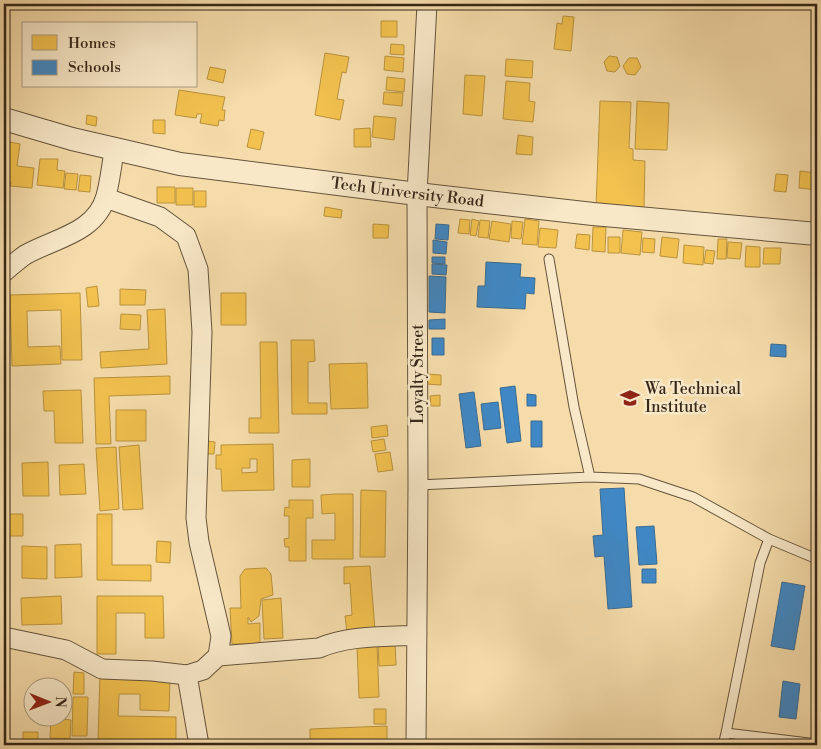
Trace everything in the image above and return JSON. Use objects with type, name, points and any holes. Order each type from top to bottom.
[{"type":"street","name":"Loyalty Street","points":[[416,745],[418,485],[417,194],[426,4]]},
{"type":"street","name":"Tech University Road","points":[[4,119],[26,127],[114,150],[180,164],[593,214],[817,234]]},
{"type":"street","points":[[4,272],[24,256],[53,241],[81,230],[93,220],[106,198],[114,150]]},
{"type":"street","points":[[4,637],[66,650],[102,669],[152,671],[187,676],[203,670],[218,656],[221,636],[198,542],[196,518],[202,332],[198,269],[186,236],[160,217],[106,198]]},
{"type":"street","points":[[218,656],[319,648],[334,642],[416,635]]},
{"type":"street","points":[[187,676],[199,745]]},
{"type":"lane","points":[[549,258],[574,407],[590,477]]},
{"type":"lane","points":[[418,485],[590,477],[639,479],[693,497],[769,539],[817,558]]},
{"type":"lane","points":[[723,745],[760,563],[769,539]]},
{"type":"lane","points":[[726,733],[817,744]]},
{"type":"building: Homes","points":[[563,16],[574,17],[571,51],[554,49],[557,23],[562,24]]},
{"type":"building: Homes","points":[[381,21],[397,21],[397,37],[381,37]]},
{"type":"building: Homes","points":[[391,44],[404,45],[404,55],[390,54]]},
{"type":"building: Homes","points":[[325,53],[349,57],[346,73],[342,72],[337,99],[344,100],[340,120],[315,115]]},
{"type":"building: Homes","points":[[385,56],[404,58],[403,72],[384,70]]},
{"type":"building: Homes","points":[[609,56],[617,57],[620,66],[615,72],[607,71],[604,62]]},
{"type":"building: Homes","points":[[629,58],[637,58],[641,67],[635,75],[627,74],[623,66]]},
{"type":"building: Homes","points":[[506,59],[533,61],[532,78],[505,76]]},
{"type":"building: Homes","points":[[210,67],[226,70],[223,83],[207,79]]},
{"type":"building: Homes","points":[[465,75],[485,76],[482,116],[463,114]]},
{"type":"building: Homes","points":[[387,77],[405,79],[404,92],[386,90]]},
{"type":"building: Homes","points":[[506,81],[530,83],[529,101],[535,102],[533,122],[503,119]]},
{"type":"building: Homes","points":[[179,90],[225,97],[222,110],[225,110],[224,121],[219,120],[218,126],[200,123],[202,114],[197,114],[196,118],[175,115]]},
{"type":"building: Homes","points":[[384,92],[403,93],[402,106],[383,104]]},
{"type":"building: Homes","points":[[600,101],[631,102],[629,148],[633,149],[633,160],[645,161],[644,208],[596,207]]},
{"type":"building: Homes","points":[[637,101],[669,103],[667,150],[635,149]]},
{"type":"building: Homes","points":[[87,115],[97,117],[96,126],[86,124]]},
{"type":"building: Homes","points":[[374,116],[396,118],[394,140],[372,137]]},
{"type":"building: Homes","points":[[153,120],[165,120],[165,134],[153,133]]},
{"type":"building: Homes","points":[[370,128],[371,147],[354,147],[354,129]]},
{"type":"building: Homes","points":[[251,129],[264,132],[260,150],[247,147]]},
{"type":"building: Homes","points":[[518,135],[533,137],[532,155],[516,154]]},
{"type":"building: Homes","points":[[10,142],[20,144],[17,166],[34,168],[32,188],[10,186],[11,182],[4,181]]},
{"type":"building: Homes","points":[[40,159],[58,159],[57,170],[65,171],[63,188],[37,185]]},
{"type":"building: Homes","points":[[800,171],[817,173],[817,190],[799,188]]},
{"type":"building: Homes","points":[[66,173],[78,174],[76,190],[64,189]]},
{"type":"building: Homes","points":[[776,174],[788,175],[786,192],[774,191]]},
{"type":"building: Homes","points":[[80,175],[91,176],[90,192],[78,191]]},
{"type":"building: Homes","points":[[157,187],[175,187],[175,203],[157,203]]},
{"type":"building: Homes","points":[[176,188],[193,188],[193,205],[176,205]]},
{"type":"building: Homes","points":[[194,191],[206,191],[206,207],[194,207]]},
{"type":"building: Homes","points":[[325,207],[342,210],[341,218],[324,216]]},
{"type":"building: Homes","points":[[460,219],[470,220],[469,234],[458,233]]},
{"type":"building: Homes","points":[[472,219],[479,221],[476,236],[470,235]]},
{"type":"building: Homes","points":[[525,219],[539,221],[537,245],[522,244]]},
{"type":"building: Homes","points":[[480,220],[490,221],[488,238],[478,237]]},
{"type":"building: Homes","points":[[492,221],[511,224],[509,242],[489,239]]},
{"type":"building: Homes","points":[[512,221],[523,222],[521,239],[511,238]]},
{"type":"building: Homes","points":[[373,224],[389,225],[388,238],[373,238]]},
{"type":"building: Homes","points":[[593,227],[606,227],[605,252],[592,251]]},
{"type":"building: Homes","points":[[540,228],[558,230],[556,248],[538,247]]},
{"type":"building: Homes","points":[[623,230],[642,232],[640,255],[621,253]]},
{"type":"building: Homes","points":[[577,234],[590,235],[589,250],[575,248]]},
{"type":"building: Homes","points":[[608,237],[620,237],[620,253],[608,253]]},
{"type":"building: Homes","points":[[662,237],[679,239],[677,258],[660,256]]},
{"type":"building: Homes","points":[[643,238],[655,239],[654,253],[642,252]]},
{"type":"building: Homes","points":[[718,239],[727,239],[726,259],[717,259]]},
{"type":"building: Homes","points":[[728,242],[742,243],[740,259],[727,258]]},
{"type":"building: Homes","points":[[684,245],[704,247],[703,265],[683,263]]},
{"type":"building: Homes","points":[[746,246],[760,247],[760,267],[745,267]]},
{"type":"building: Homes","points":[[764,248],[781,248],[780,264],[763,264]]},
{"type":"building: Homes","points":[[706,250],[715,251],[713,264],[704,263]]},
{"type":"building: Homes","points":[[97,286],[99,306],[88,307],[86,288]]},
{"type":"building: Homes","points":[[120,289],[146,290],[145,305],[120,305]]},
{"type":"building: Homes","points":[[80,293],[82,360],[62,360],[61,310],[27,311],[28,347],[60,346],[61,364],[12,366],[10,295]]},
{"type":"building: Homes","points":[[221,293],[246,293],[246,325],[221,325]]},
{"type":"building: Homes","points":[[165,309],[167,364],[101,368],[100,352],[149,349],[147,310]]},
{"type":"building: Homes","points":[[121,314],[141,315],[140,330],[120,329]]},
{"type":"building: Homes","points":[[4,339],[8,339],[9,359],[4,360]]},
{"type":"building: Homes","points":[[291,340],[314,340],[315,361],[308,362],[308,403],[327,403],[327,414],[292,414]]},
{"type":"building: Homes","points":[[260,342],[277,342],[279,433],[249,433],[249,418],[261,418]]},
{"type":"building: Homes","points":[[367,363],[368,408],[331,409],[329,364]]},
{"type":"building: Homes","points":[[427,374],[441,375],[441,385],[426,384]]},
{"type":"building: Homes","points":[[170,376],[170,394],[109,396],[111,444],[96,444],[94,378]]},
{"type":"building: Homes","points":[[81,390],[83,443],[55,443],[54,411],[44,411],[43,391]]},
{"type":"building: Homes","points":[[440,395],[440,406],[431,406],[430,396]]},
{"type":"building: Homes","points":[[116,410],[146,410],[146,441],[116,441]]},
{"type":"building: Homes","points":[[387,425],[388,436],[372,438],[371,427]]},
{"type":"building: Homes","points":[[384,439],[386,450],[373,452],[371,441]]},
{"type":"building: Homes","points":[[207,441],[215,442],[214,454],[207,454]]},
{"type":"building: Homes","points":[[273,444],[274,490],[222,491],[221,469],[216,469],[216,455],[221,455],[221,445]],"holes":[[[250,459],[257,459],[257,472],[242,473],[242,468],[250,468]]]},
{"type":"building: Homes","points":[[139,445],[143,509],[123,510],[119,447]]},
{"type":"building: Homes","points":[[116,447],[119,509],[100,511],[96,448]]},
{"type":"building: Homes","points":[[390,452],[393,470],[378,472],[375,454]]},
{"type":"building: Homes","points":[[310,459],[310,487],[292,487],[292,460]]},
{"type":"building: Homes","points":[[48,462],[49,496],[23,496],[22,463]]},
{"type":"building: Homes","points":[[84,464],[86,494],[60,495],[59,465]]},
{"type":"building: Homes","points":[[361,490],[386,491],[385,557],[360,557]]},
{"type":"building: Homes","points":[[353,494],[353,559],[312,559],[312,540],[335,540],[335,513],[322,514],[321,495]]},
{"type":"building: Homes","points":[[289,500],[313,500],[313,518],[306,518],[306,561],[289,561],[289,547],[285,547],[284,539],[289,538],[289,516],[284,516],[285,507],[289,508]]},
{"type":"building: Homes","points":[[7,514],[23,514],[23,536],[7,536]]},
{"type":"building: Homes","points":[[97,514],[112,514],[112,565],[151,565],[151,581],[97,580]]},
{"type":"building: Homes","points":[[157,541],[171,542],[170,563],[156,562]]},
{"type":"building: Homes","points":[[81,544],[82,577],[55,578],[55,545]]},
{"type":"building: Homes","points":[[22,546],[47,547],[47,579],[22,578]]},
{"type":"building: Homes","points":[[370,566],[375,630],[347,633],[345,616],[352,615],[350,583],[344,584],[344,567]]},
{"type":"building: Homes","points":[[266,568],[271,574],[273,595],[261,599],[259,616],[251,622],[248,617],[248,624],[260,623],[260,644],[232,644],[230,608],[241,608],[240,576],[245,569]]},
{"type":"building: Homes","points":[[61,596],[62,624],[22,625],[21,598]]},
{"type":"building: Homes","points":[[97,596],[163,596],[164,638],[145,638],[145,613],[116,613],[116,654],[97,654]]},
{"type":"building: Homes","points":[[281,598],[283,638],[264,639],[262,600]]},
{"type":"building: Homes","points":[[395,643],[396,665],[379,666],[378,644]]},
{"type":"building: Homes","points":[[377,644],[379,697],[359,698],[357,645]]},
{"type":"building: Homes","points":[[74,672],[84,673],[84,694],[73,694]]},
{"type":"building: Homes","points":[[100,672],[170,679],[169,711],[140,710],[140,694],[119,694],[118,716],[176,717],[176,743],[98,741]]},
{"type":"building: Homes","points":[[73,697],[88,697],[87,736],[72,736]]},
{"type":"building: Homes","points":[[374,709],[386,709],[386,724],[374,724]]},
{"type":"building: Homes","points":[[51,726],[71,726],[70,739],[50,738]]},
{"type":"building: Homes","points":[[387,726],[387,745],[310,745],[310,729]]},
{"type":"building: Homes","points":[[23,732],[38,732],[38,745],[23,745]]},
{"type":"building: Schools","points":[[436,224],[449,225],[448,240],[435,239]]},
{"type":"building: Schools","points":[[433,240],[447,242],[446,254],[433,253]]},
{"type":"building: Schools","points":[[432,257],[445,257],[445,264],[432,263]]},
{"type":"building: Schools","points":[[486,262],[521,264],[520,277],[535,278],[534,294],[526,293],[525,309],[477,307],[478,286],[485,286]]},
{"type":"building: Schools","points":[[432,264],[447,265],[446,275],[432,274]]},
{"type":"building: Schools","points":[[429,276],[446,277],[445,313],[429,312]]},
{"type":"building: Schools","points":[[445,319],[445,329],[429,329],[429,320]]},
{"type":"building: Schools","points":[[432,338],[444,338],[444,355],[432,355]]},
{"type":"building: Schools","points":[[771,344],[786,345],[786,357],[770,356]]},
{"type":"building: Schools","points":[[515,386],[521,441],[507,443],[500,388]]},
{"type":"building: Schools","points":[[474,392],[481,446],[466,448],[459,394]]},
{"type":"building: Schools","points":[[527,394],[536,395],[536,406],[527,406]]},
{"type":"building: Schools","points":[[498,402],[501,428],[484,430],[481,404]]},
{"type":"building: Schools","points":[[531,421],[542,421],[542,447],[531,447]]},
{"type":"building: Schools","points":[[624,488],[632,607],[608,609],[604,556],[595,557],[593,536],[603,535],[600,489]]},
{"type":"building: Schools","points":[[654,526],[657,564],[639,565],[636,527]]},
{"type":"building: Schools","points":[[642,569],[656,569],[656,583],[642,583]]},
{"type":"building: Schools","points":[[782,582],[805,586],[794,650],[771,646]]},
{"type":"building: Schools","points":[[783,681],[800,684],[796,719],[779,717]]},
{"type":"place","name":"Wa Technical Institute","points":[[630,398]]}]
